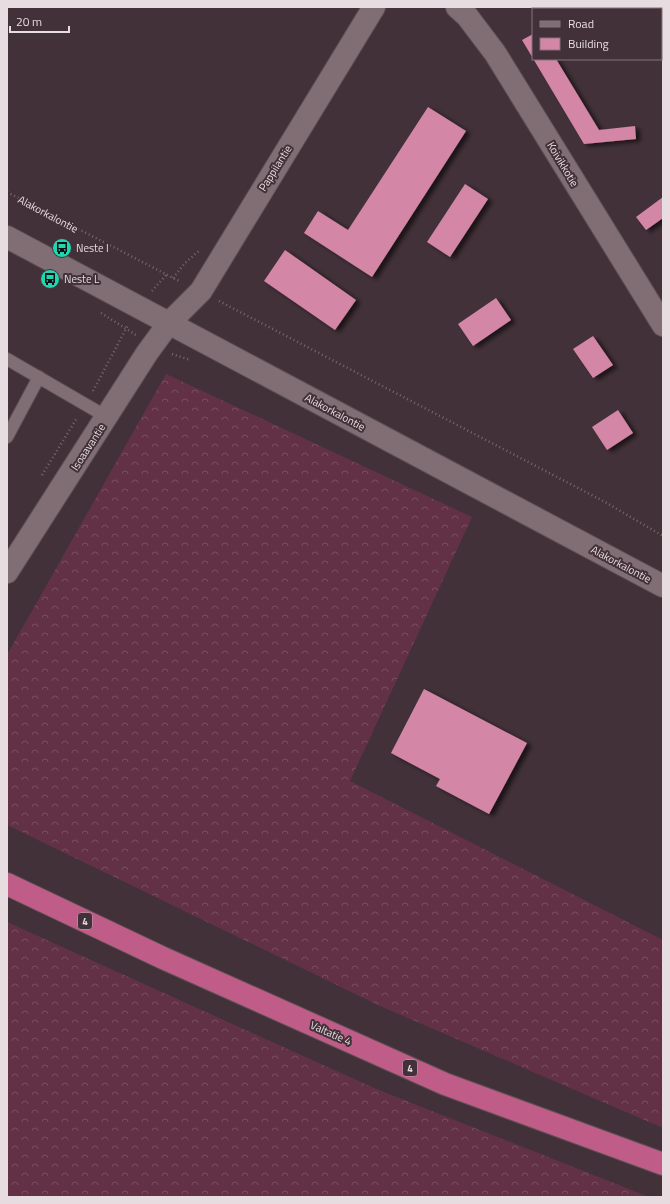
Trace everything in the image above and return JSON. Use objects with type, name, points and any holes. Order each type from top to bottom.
[{"type":"highway","name":"Valtatie 4","points":[[7,884],[163,958],[445,1084],[663,1164]]},
{"type":"street","name":"Pappilantie","points":[[168,323],[201,291],[374,7]]},
{"type":"street","name":"Koivikkotie","points":[[457,7],[467,16],[495,53],[663,325]]},
{"type":"street","name":"Alakorkalontie","points":[[7,237],[663,586]]},
{"type":"street","name":"Isoaavantie","points":[[7,572],[147,353],[168,323]]},
{"type":"lane","points":[[7,358],[107,417]]},
{"type":"lane","points":[[7,437],[39,377]]},
{"type":"path","name":"Alakorkalontie","points":[[7,192],[166,275],[201,291],[317,354],[605,502],[663,536]]},
{"type":"green space","points":[[166,374],[472,517],[350,781],[663,940],[663,1128],[380,1006],[7,825],[7,655]]},
{"type":"green space","points":[[7,922],[374,1088],[649,1197],[7,1197]]},
{"type":"building","points":[[663,7],[663,20],[662,8],[621,8]]},
{"type":"building","points":[[532,35],[532,56],[522,40]]},
{"type":"building","points":[[534,60],[557,60],[599,130],[635,126],[636,139],[584,144]]},
{"type":"building","points":[[428,107],[466,131],[372,277],[304,233],[318,211],[348,230]]},
{"type":"building","points":[[465,184],[488,199],[450,257],[427,242]]},
{"type":"building","points":[[663,197],[663,218],[646,230],[636,217]]},
{"type":"building","points":[[285,250],[356,300],[335,330],[264,281]]},
{"type":"building","points":[[496,298],[511,320],[473,346],[458,324]]},
{"type":"building","points":[[593,336],[613,365],[593,378],[573,349]]},
{"type":"building","points":[[618,410],[633,433],[607,450],[592,427]]},
{"type":"building","points":[[424,689],[527,743],[489,814],[436,786],[440,779],[391,753]]},
{"type":"place","name":"Neste I","points":[[62,248]]},
{"type":"place","name":"Neste L","points":[[50,279]]}]
